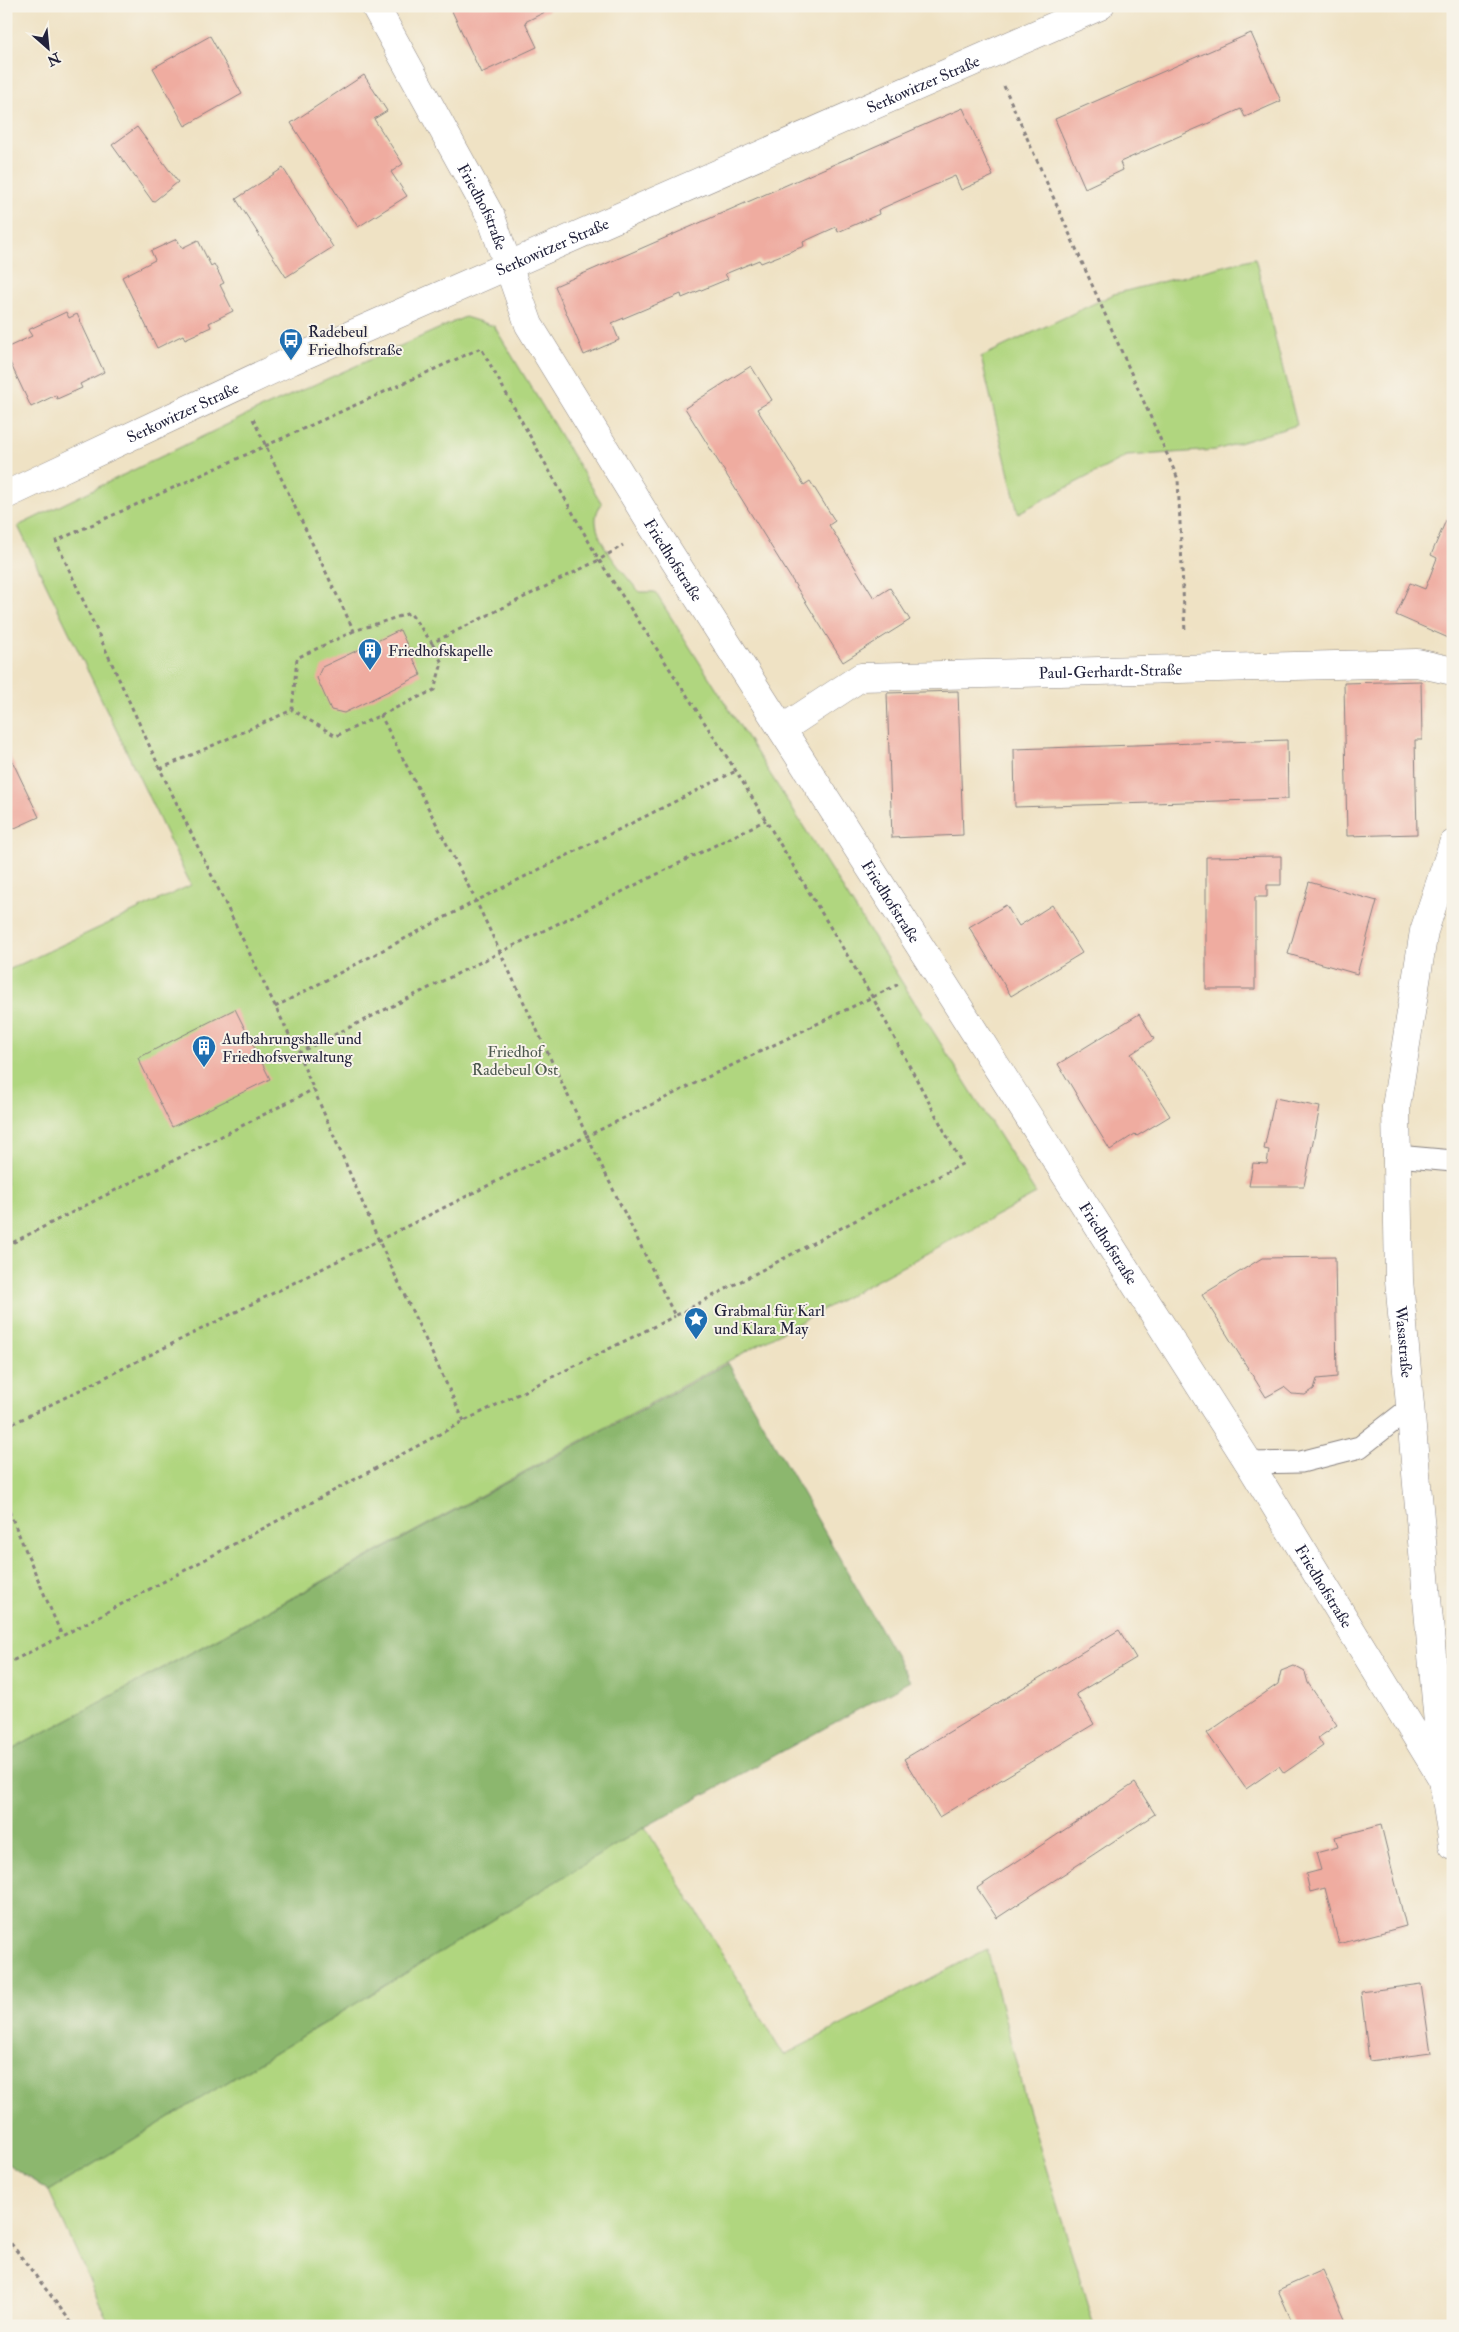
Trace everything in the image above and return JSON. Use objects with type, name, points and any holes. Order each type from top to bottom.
[{"type":"street","name":"Friedhofstraße","points":[[375,6],[491,218],[529,325],[653,527],[1448,1779]]},
{"type":"street","name":"Serkowitzer Straße","points":[[6,495],[236,387],[989,53],[1100,6]]},
{"type":"street","name":"Paul-Gerhardt-Straße","points":[[782,729],[861,677],[1418,663],[1453,671]]},
{"type":"street","name":"Wasastraße","points":[[1453,844],[1424,931],[1396,1107],[1399,1280],[1453,1845]]},
{"type":"lane","points":[[1396,1156],[1453,1161]]},
{"type":"lane","points":[[1249,1463],[1301,1462],[1360,1447],[1410,1408]]},
{"type":"path","points":[[989,53],[1178,479],[1187,669]]},
{"type":"path","points":[[6,1664],[62,1636],[464,1421],[675,1316],[962,1164],[873,998],[736,771],[598,560],[481,348],[56,541],[160,769],[274,1007],[298,1052],[379,1241],[464,1421]]},
{"type":"path","points":[[236,387],[354,631]]},
{"type":"path","points":[[432,644],[598,560],[653,527]]},
{"type":"path","points":[[410,613],[432,644],[442,663],[434,690],[336,736],[292,710],[297,658],[354,631],[410,613]]},
{"type":"path","points":[[160,769],[292,710]]},
{"type":"path","points":[[380,714],[476,901],[587,1136],[675,1316]]},
{"type":"path","points":[[274,1007],[476,901],[736,771]]},
{"type":"path","points":[[298,1052],[766,820]]},
{"type":"path","points":[[6,1427],[587,1136],[873,998],[931,963]]},
{"type":"path","points":[[6,1246],[314,1090]]},
{"type":"path","points":[[6,1504],[62,1636]]},
{"type":"path","points":[[6,2237],[74,2326]]},
{"type":"green space","points":[[1255,258],[1297,425],[1216,450],[1127,456],[1018,513],[981,357],[1114,294]]},
{"type":"green space","name":"Friedhof Radebeul Ost","points":[[465,317],[494,326],[602,504],[597,513],[596,524],[605,547],[640,592],[655,592],[1036,1194],[6,1753],[6,971],[191,885],[18,526],[251,413]]},
{"type":"green space","points":[[728,1363],[910,1681],[645,1827],[49,2191],[6,2163],[6,1753]]},
{"type":"green space","points":[[645,1827],[784,2055],[987,1949],[1026,2102],[1094,2326],[110,2326],[49,2191]]},
{"type":"building","points":[[456,6],[547,6],[549,10],[525,22],[537,47],[481,73],[451,9]]},
{"type":"building","points":[[900,6],[911,6],[902,11]]},
{"type":"building","points":[[1251,33],[1281,101],[1245,117],[1241,109],[1120,162],[1123,170],[1085,188],[1055,119]]},
{"type":"building","points":[[210,36],[242,94],[185,126],[153,68]]},
{"type":"building","points":[[364,75],[387,111],[374,119],[403,164],[391,172],[407,196],[358,227],[291,123]]},
{"type":"building","points":[[963,108],[993,176],[961,190],[955,176],[878,210],[879,214],[838,232],[836,227],[803,242],[804,246],[761,263],[759,260],[725,274],[728,279],[682,298],[681,294],[612,323],[619,340],[584,355],[555,286]]},
{"type":"building","points":[[137,127],[178,182],[153,202],[112,145]]},
{"type":"building","points":[[283,168],[333,247],[286,277],[236,199]]},
{"type":"building","points":[[177,239],[182,248],[198,240],[211,266],[214,264],[224,283],[220,285],[233,311],[209,323],[211,327],[185,339],[183,335],[157,348],[122,277],[155,260],[151,251]]},
{"type":"building","points":[[66,312],[69,318],[77,314],[104,372],[80,384],[82,388],[57,399],[56,395],[31,407],[6,354],[6,348],[32,336],[28,330]]},
{"type":"building","points":[[751,366],[772,400],[757,409],[804,485],[810,481],[835,521],[829,525],[874,598],[890,588],[910,620],[843,662],[685,408]]},
{"type":"building","points":[[1453,504],[1453,640],[1396,615],[1410,583],[1425,589],[1437,558],[1431,555]]},
{"type":"building","name":"Friedhofskapelle","points":[[400,630],[421,675],[344,713],[331,710],[317,678],[322,667]]},
{"type":"building","points":[[1421,681],[1422,740],[1415,740],[1417,834],[1347,836],[1344,683]]},
{"type":"building","points":[[958,691],[963,835],[892,838],[887,693]]},
{"type":"building","points":[[1287,740],[1288,799],[1015,807],[1014,749]]},
{"type":"building","points":[[6,748],[39,817],[6,832]]},
{"type":"building","points":[[1281,856],[1281,885],[1267,885],[1267,897],[1255,897],[1255,989],[1206,989],[1206,857]]},
{"type":"building","points":[[1309,882],[1377,901],[1357,974],[1288,954]]},
{"type":"building","points":[[1006,905],[1019,926],[1052,905],[1082,953],[1011,996],[969,927]]},
{"type":"building","name":"Aufbahrungshalle und Friedhofsverwaltung","points":[[235,1009],[270,1079],[172,1127],[138,1058]]},
{"type":"building","points":[[1139,1014],[1154,1039],[1131,1054],[1170,1116],[1137,1136],[1135,1134],[1110,1150],[1058,1064]]},
{"type":"building","points":[[1275,1098],[1320,1107],[1304,1186],[1249,1186],[1253,1163],[1267,1164],[1269,1150],[1264,1149]]},
{"type":"building","points":[[1453,1217],[1453,1233],[1452,1233],[1449,1218]]},
{"type":"building","points":[[1335,1257],[1337,1377],[1317,1379],[1314,1389],[1305,1395],[1292,1394],[1284,1387],[1266,1397],[1202,1295],[1262,1258]]},
{"type":"building","points":[[1119,1630],[1136,1658],[1076,1694],[1094,1724],[939,1817],[904,1759]]},
{"type":"building","points":[[1294,1666],[1305,1672],[1308,1683],[1337,1725],[1318,1738],[1323,1746],[1284,1773],[1279,1766],[1246,1789],[1207,1733],[1278,1684],[1281,1671]]},
{"type":"building","points":[[1135,1783],[1155,1814],[997,1918],[977,1888]]},
{"type":"building","points":[[1381,1825],[1406,1926],[1339,1944],[1325,1888],[1310,1892],[1306,1874],[1321,1870],[1316,1853],[1338,1847],[1335,1837]]},
{"type":"building","points":[[1421,1984],[1431,2053],[1369,2061],[1361,1992]]},
{"type":"building","points":[[1323,2270],[1348,2326],[1294,2326],[1278,2290]]},
{"type":"place","name":"Radebeul Friedhofstraße","points":[[291,361]]},
{"type":"place","name":"Friedhofskapelle","points":[[370,671]]},
{"type":"place","name":"Aufbahrungshalle und Friedhofsverwaltung","points":[[204,1068]]},
{"type":"place","name":"Grabmal für Karl und Klara May","points":[[696,1340]]}]
